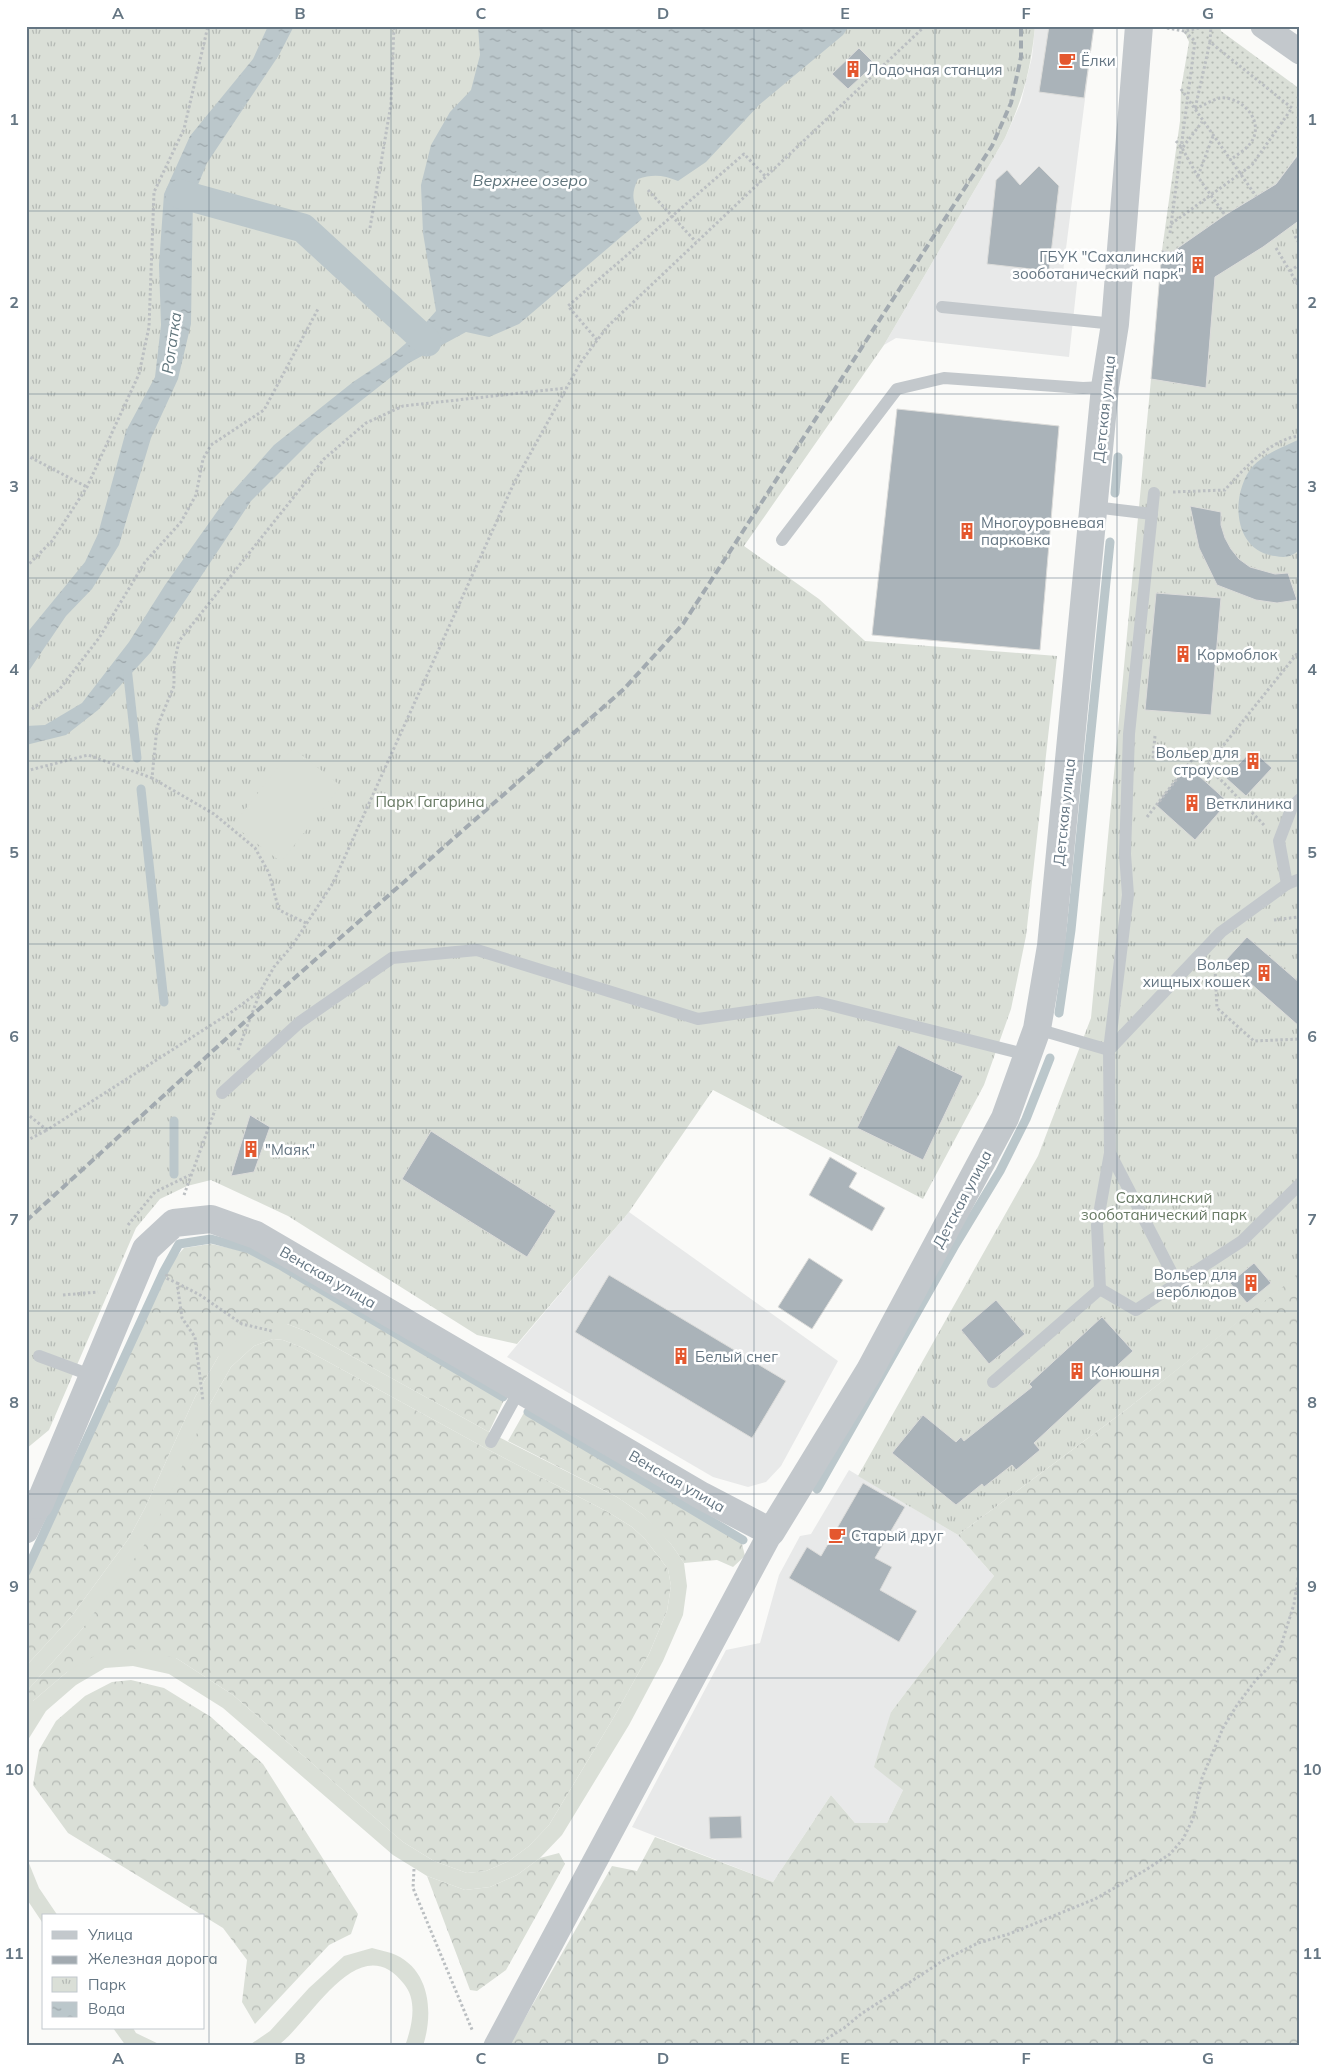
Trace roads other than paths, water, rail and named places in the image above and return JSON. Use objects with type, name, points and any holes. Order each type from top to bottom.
[{"type":"street","name":"Детская улица","points":[[771,1532],[880,1352],[1005,1118],[1037,1029],[1051,946],[1106,387],[1114,324],[1139,26]]},
{"type":"street","points":[[1263,26],[1300,52]]},
{"type":"street","name":"Венская улица","points":[[26,1531],[32,1504],[93,1376],[146,1249],[174,1223],[211,1219],[256,1235],[702,1496],[771,1532]]},
{"type":"street","points":[[485,2041],[771,1532]]},
{"type":"lane","points":[[942,307],[1114,324]]},
{"type":"lane","points":[[782,540],[897,390],[944,378],[1083,388],[1106,387]]},
{"type":"lane","points":[[1100,1289],[1097,1225],[1110,1153],[1109,1050],[1128,895],[1126,854],[1129,734],[1154,493]]},
{"type":"lane","points":[[1094,508],[1152,514]]},
{"type":"lane","points":[[1287,884],[1279,841],[1292,807],[1300,799]]},
{"type":"lane","points":[[1109,1050],[1221,932],[1287,884],[1300,879]]},
{"type":"lane","points":[[222,1093],[300,1022],[392,958],[477,950],[698,1019],[818,1002],[1028,1055]]},
{"type":"lane","points":[[1037,1029],[1109,1050]]},
{"type":"lane","points":[[1110,1153],[1177,1283]]},
{"type":"lane","points":[[1100,1289],[1136,1310],[1242,1241],[1300,1184]]},
{"type":"lane","points":[[993,1382],[1100,1289]]},
{"type":"lane","points":[[39,1356],[93,1376]]},
{"type":"lane","points":[[491,1442],[520,1389]]},
{"type":"water","name":"Рогатка","points":[[268,26],[294,26],[279,55],[207,163],[193,197],[191,324],[178,379],[151,438],[119,545],[92,589],[66,616],[26,675],[26,634],[85,562],[98,534],[126,431],[155,377],[161,325],[159,265],[164,194],[190,136],[253,59]]},
{"type":"water","name":"Верхнее озеро","points":[[478,26],[849,26],[843,35],[759,105],[706,162],[678,181],[658,176],[638,179],[633,195],[636,208],[642,219],[519,324],[489,337],[466,332],[409,363],[315,437],[251,501],[151,652],[98,710],[66,735],[26,745],[26,726],[45,725],[82,703],[129,642],[165,585],[226,499],[274,445],[353,382],[389,358],[413,337],[436,311],[423,233],[421,185],[431,145],[450,112],[471,90],[480,55]]},
{"type":"water","points":[[1300,439],[1300,549],[1289,556],[1275,556],[1261,552],[1250,544],[1243,532],[1239,519],[1241,491],[1246,477],[1253,466],[1275,451]]},
{"type":"waterway","points":[[180,194],[303,228],[427,342]]},
{"type":"waterway","points":[[1115,493],[1118,457]]},
{"type":"waterway","points":[[1059,1013],[1071,930],[1110,542]]},
{"type":"waterway","points":[[127,667],[137,758]]},
{"type":"waterway","points":[[141,789],[164,1002]]},
{"type":"waterway","points":[[817,1489],[954,1247],[1000,1171],[1026,1119],[1050,1058]]},
{"type":"waterway","points":[[174,1121],[174,1174]]},
{"type":"waterway","points":[[26,1572],[163,1273],[179,1244],[211,1239],[249,1249],[280,1265],[503,1397]]},
{"type":"waterway","points":[[528,1412],[743,1540]]},
{"type":"railway","points":[[26,1221],[250,1017],[624,689],[683,624],[992,146],[1011,103],[1021,57],[1021,26]]},
{"type":"place","name":"Ёлки","points":[[1067,60]]},
{"type":"place","name":"Лодочная станция","points":[[853,69]]},
{"type":"place","name":"ГБУК \"Сахалинский зооботанический парк\"","points":[[1198,265]]},
{"type":"place","name":"Многоуровневая парковка","points":[[967,531]]},
{"type":"place","name":"Кормоблок","points":[[1183,654]]},
{"type":"place","name":"Вольер для страусов","points":[[1253,761]]},
{"type":"place","name":"Ветклиника","points":[[1192,803]]},
{"type":"place","name":"Вольер хищных кошек","points":[[1264,973]]},
{"type":"place","name":"\"Маяк\"","points":[[251,1149]]},
{"type":"place","name":"Вольер для верблюдов","points":[[1251,1283]]},
{"type":"place","name":"Белый снег","points":[[681,1356]]},
{"type":"place","name":"Конюшня","points":[[1077,1371]]},
{"type":"place","name":"Старый друг","points":[[837,1535]]},
{"type":"park label","name":"Парк Гагарина","points":[[430,801]]},
{"type":"park label","name":"Сахалинский зооботанический парк","points":[[1164,1206]]}]
